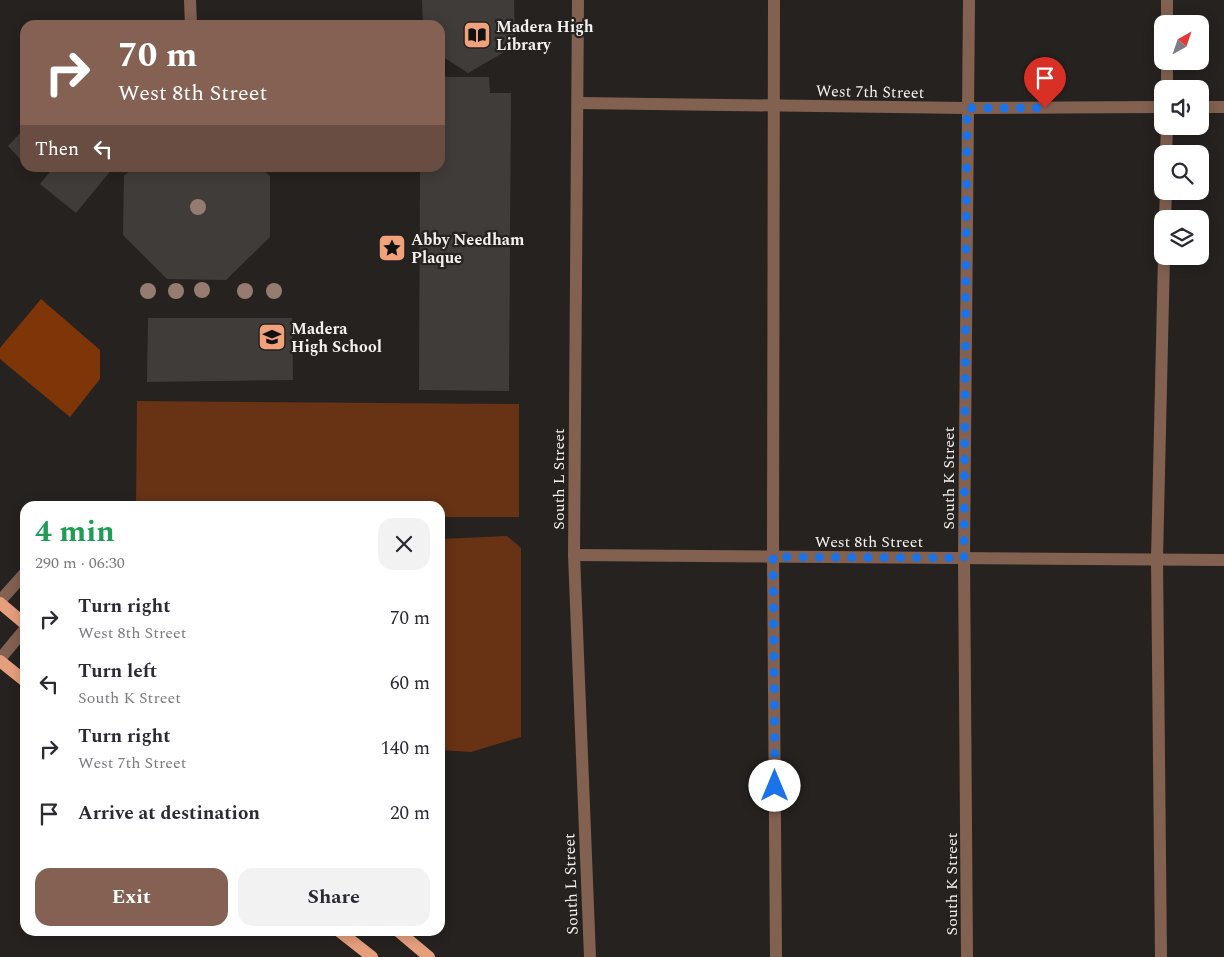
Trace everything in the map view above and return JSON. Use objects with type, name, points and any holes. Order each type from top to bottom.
[{"type":"main road","points":[[0,602],[20,620]]},
{"type":"main road","points":[[0,660],[20,677]]},
{"type":"main road","points":[[345,936],[372,957]]},
{"type":"main road","points":[[404,936],[430,957]]},
{"type":"street","points":[[190,0],[191,20]]},
{"type":"street","name":"South L Street","points":[[578,0],[574,555],[590,957]]},
{"type":"street","points":[[774,0],[773,557],[776,957]]},
{"type":"street","name":"South K Street","points":[[968,957],[964,558],[969,0]]},
{"type":"street","points":[[1167,0],[1167,15]]},
{"type":"street","name":"West 7th Street","points":[[578,103],[967,108],[1154,107]]},
{"type":"street","points":[[1209,107],[1224,107]]},
{"type":"street","points":[[1161,957],[1157,559],[1164,265]]},
{"type":"street","name":"West 8th Street","points":[[574,555],[1224,560]]},
{"type":"street","points":[[0,602],[20,579]]},
{"type":"street","points":[[0,660],[20,635]]},
{"type":"shaded area","points":[[41,299],[100,350],[100,379],[70,417],[0,359],[0,348]]},
{"type":"shaded area","points":[[137,401],[519,404],[519,517],[445,517],[445,501],[136,501]]},
{"type":"shaded area","points":[[507,536],[521,548],[521,737],[471,752],[445,750],[445,539]]},
{"type":"building","name":"Madera High Library","points":[[422,0],[514,0],[515,46],[468,73],[445,58],[445,20],[423,20]]},
{"type":"building","points":[[445,77],[489,77],[490,93],[511,93],[509,391],[419,390],[420,172],[445,172]]},
{"type":"building","points":[[20,133],[20,159],[8,146]]},
{"type":"building","points":[[50,172],[110,172],[76,213],[40,184]]},
{"type":"building","points":[[128,172],[266,172],[270,176],[270,237],[226,280],[167,279],[123,235],[124,176]]},
{"type":"building","points":[[148,318],[292,318],[293,380],[147,382]]},
{"type":"place","name":"Madera High Library","points":[[477,35]]},
{"type":"place","name":"Abby Needham Plaque","points":[[392,248]]},
{"type":"place","name":"Madera High School","points":[[272,337]]},
{"type":"route","points":[[775,786],[773,557],[964,558],[967,108],[1045,108]]}]
